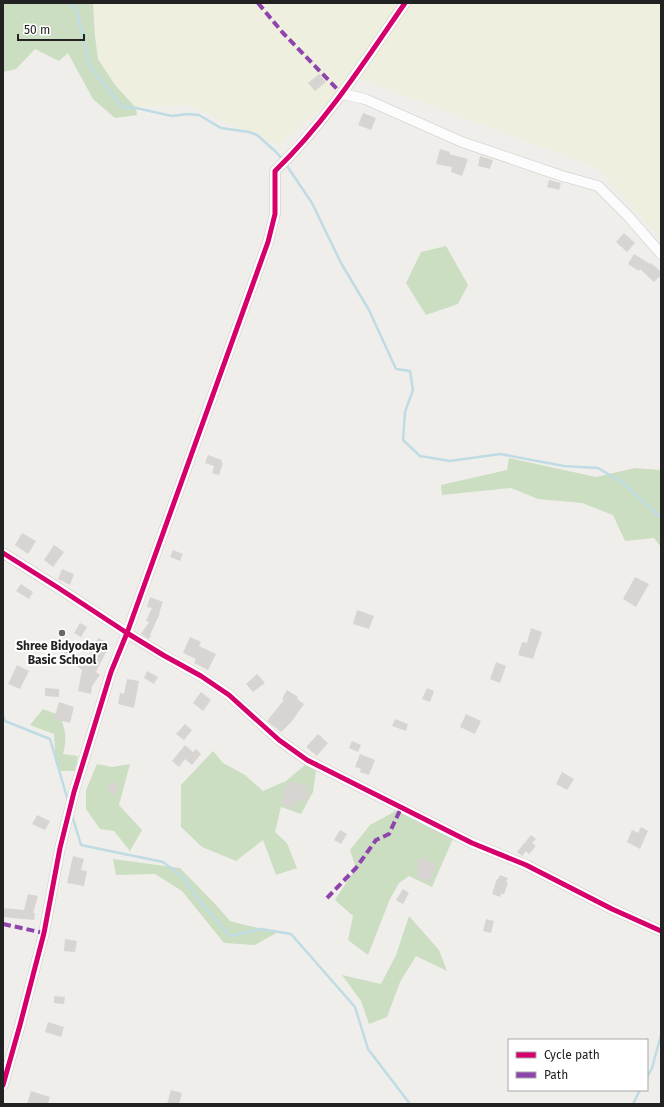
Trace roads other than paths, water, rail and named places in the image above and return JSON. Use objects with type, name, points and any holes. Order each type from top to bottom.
[{"type":"street","points":[[3,1085],[44,933],[60,848],[74,792],[111,672],[127,633],[268,242],[275,214],[275,171],[294,153],[342,94],[405,3]]},
{"type":"street","points":[[342,94],[365,99],[462,142],[598,186],[628,216],[661,254]]},
{"type":"street","points":[[3,553],[127,633],[201,676],[229,695],[279,740],[307,760],[472,842],[526,866],[612,909],[661,931]]},
{"type":"waterway","points":[[70,3],[76,9],[90,66],[122,107],[136,108],[172,116],[187,114],[199,115],[221,128],[249,132],[257,135],[282,159]]},
{"type":"waterway","points":[[285,163],[312,203],[341,263],[369,310],[396,369],[410,371],[413,390],[405,412],[403,440],[420,456],[450,461],[500,454],[564,466],[598,468],[623,483],[661,518]]},
{"type":"waterway","points":[[3,716],[5,721],[50,739],[68,801]]},
{"type":"waterway","points":[[72,815],[81,845],[163,862],[183,877],[201,903],[230,936],[261,929],[291,934],[355,1007],[368,1049],[410,1104]]},
{"type":"waterway","points":[[648,1075],[652,1068],[661,1035]]},
{"type":"waterway","points":[[633,1104],[640,1091]]},
{"type":"place","name":"Shree Bidyodaya Basic School","points":[[62,633]]}]
